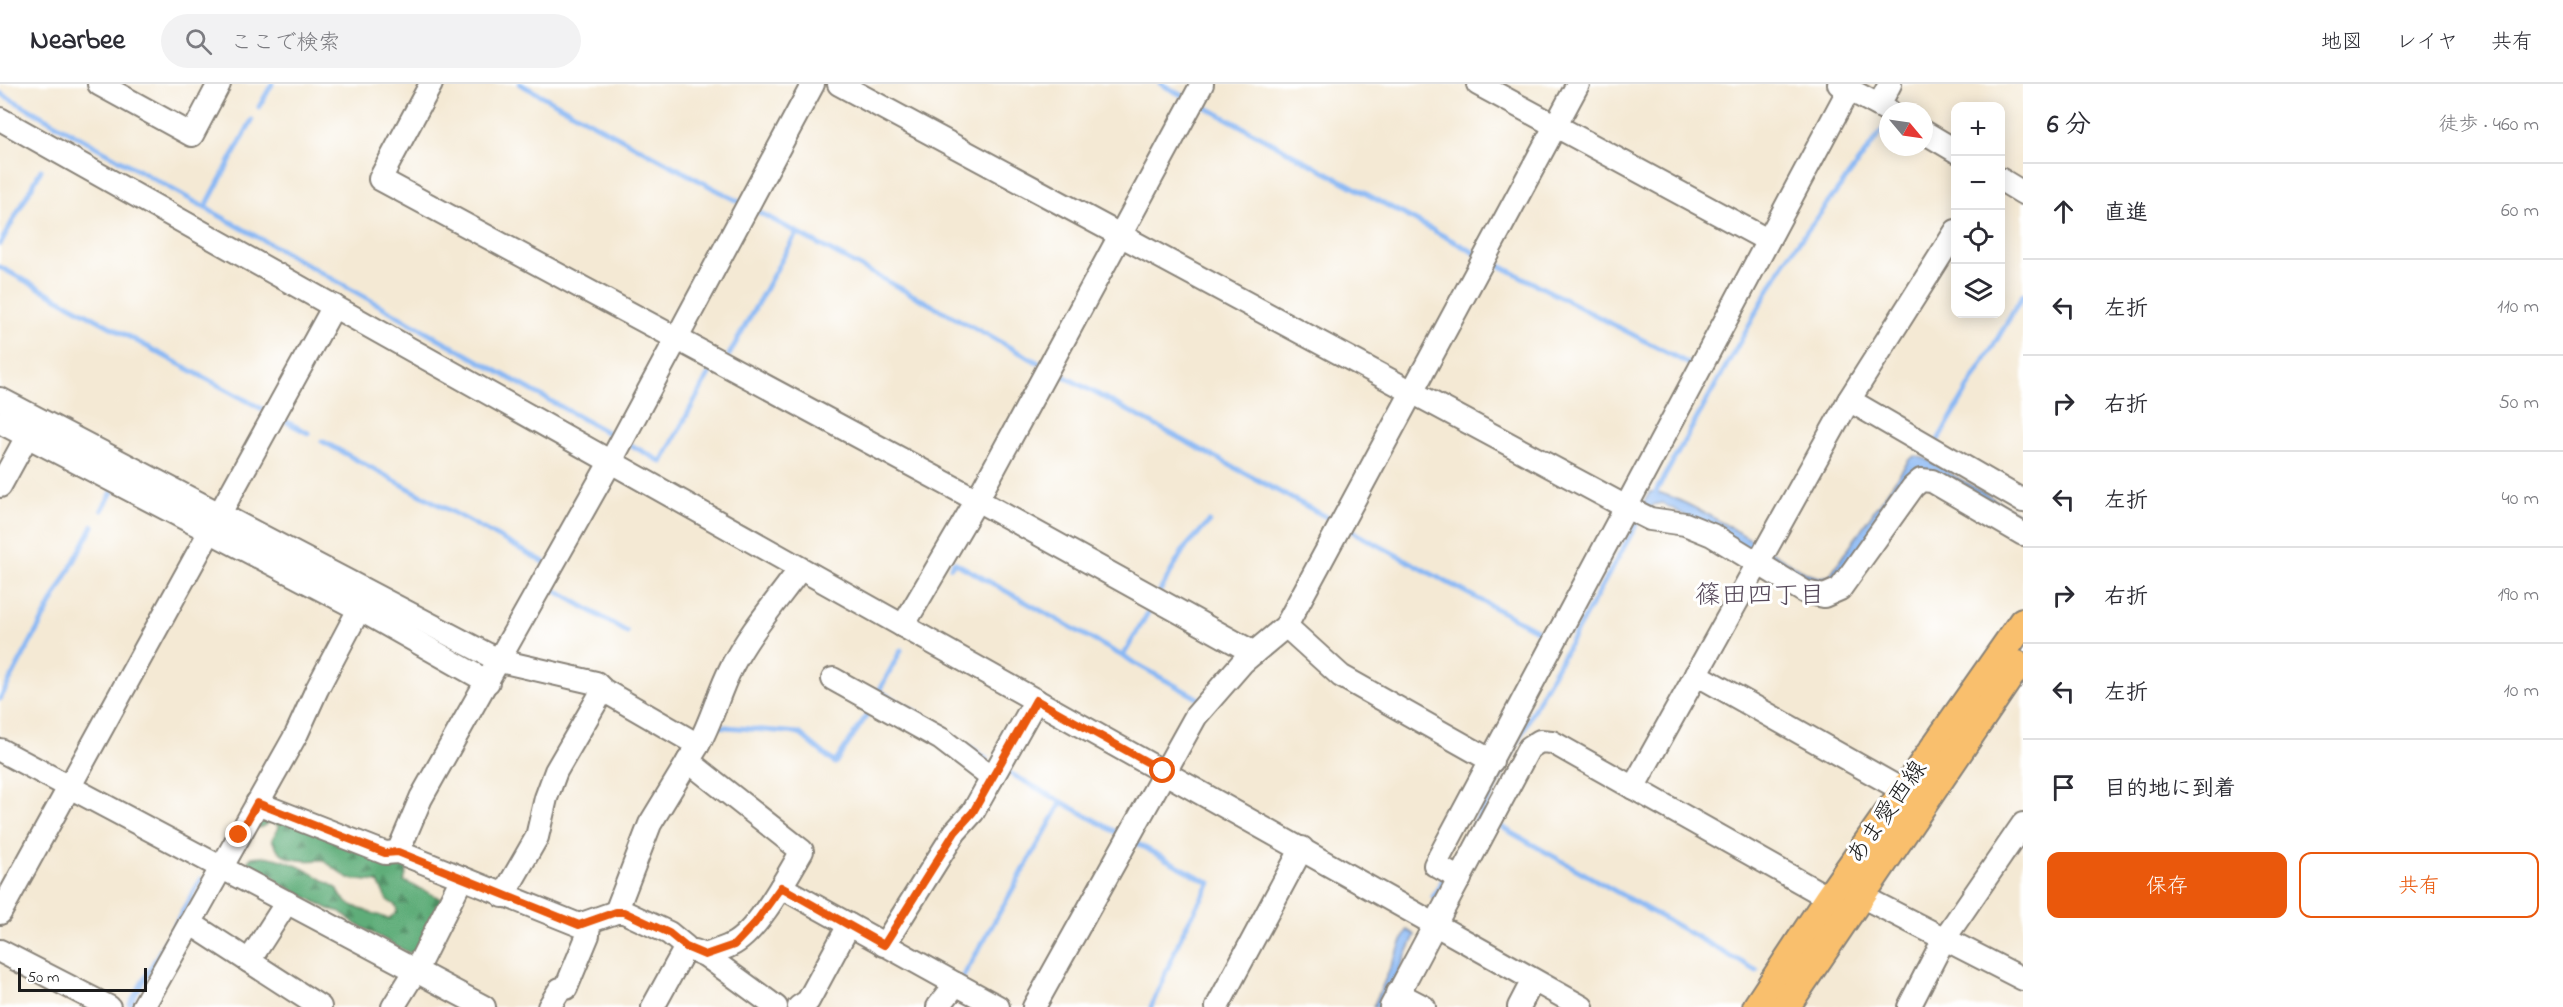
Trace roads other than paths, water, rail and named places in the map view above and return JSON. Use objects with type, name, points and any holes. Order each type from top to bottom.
[{"type":"main road","name":"あま愛西線","points":[[1757,1007],[1829,898],[2023,622]]},
{"type":"main road","name":"あま愛西線","points":[[1785,1007],[2023,656]]},
{"type":"street","points":[[99,84],[192,135],[219,84]]},
{"type":"street","points":[[431,84],[380,179],[976,500],[1254,653]]},
{"type":"street","points":[[398,852],[421,798],[611,461],[813,84]]},
{"type":"street","points":[[839,84],[1120,237],[1636,512],[1684,524],[1762,556],[1805,592],[1824,596],[1840,589],[1913,487],[1921,480],[1932,481],[2023,534]]},
{"type":"street","points":[[903,626],[976,500],[1202,84]]},
{"type":"street","points":[[1478,84],[1767,240]]},
{"type":"street","points":[[1034,1007],[1163,771],[1207,701],[1254,653],[1286,626],[1578,84]]},
{"type":"street","points":[[1886,102],[1890,84]]},
{"type":"street","points":[[1453,875],[1435,865],[1492,760],[1636,512],[1767,240],[1844,87],[1879,105]]},
{"type":"street","points":[[0,119],[1582,1007]]},
{"type":"street","points":[[1933,138],[1951,149]]},
{"type":"street","points":[[2005,182],[2023,193]]},
{"type":"street","points":[[1633,788],[1849,400],[1951,239]]},
{"type":"street","points":[[0,913],[334,306]]},
{"type":"street","points":[[0,399],[32,427],[364,600],[500,661],[596,682],[603,690],[693,753],[802,850],[781,887],[755,923],[734,945],[695,951],[653,1007]]},
{"type":"street","points":[[1849,400],[2023,501]]},
{"type":"street","points":[[0,422],[32,427]]},
{"type":"street","points":[[0,486],[32,427]]},
{"type":"street","points":[[616,912],[650,824],[710,725],[729,671],[744,643],[800,569]]},
{"type":"street","points":[[364,600],[488,681]]},
{"type":"street","points":[[143,1007],[297,733],[364,600]]},
{"type":"street","points":[[1286,626],[1341,676],[1492,760]]},
{"type":"street","points":[[1696,674],[1904,791]]},
{"type":"street","points":[[833,679],[940,739],[992,777]]},
{"type":"street","points":[[503,896],[537,837],[546,798],[556,771],[603,690]]},
{"type":"street","points":[[884,945],[955,832],[973,812],[1036,700]]},
{"type":"street","points":[[1424,1007],[1394,1000],[1434,923],[1453,875],[1529,748],[1540,741],[1552,742],[1829,898]]},
{"type":"street","points":[[0,750],[69,789],[484,1007]]},
{"type":"street","points":[[257,803],[385,853],[398,852],[579,925],[616,912],[624,912],[669,933],[776,1007]]},
{"type":"street","points":[[1909,1007],[1944,939],[2023,824]]},
{"type":"street","points":[[1217,1007],[1302,849]]},
{"type":"street","points":[[393,1007],[416,970],[462,878]]},
{"type":"street","points":[[781,887],[998,1007]]},
{"type":"street","points":[[1859,896],[2023,979]]},
{"type":"street","points":[[249,961],[287,902]]},
{"type":"street","points":[[190,923],[320,1007]]},
{"type":"street","points":[[549,1007],[560,988],[566,988],[588,935],[588,923]]},
{"type":"street","points":[[799,1007],[808,1001],[849,925]]},
{"type":"street","points":[[0,951],[109,1007]]},
{"type":"street","points":[[1519,1007],[1533,980]]},
{"type":"street","points":[[938,1007],[956,984]]},
{"type":"water","points":[[1915,456],[1926,459],[2023,516],[2023,526],[1928,470],[1843,578],[1822,589],[1662,503],[1653,505],[1647,513],[1640,509],[1650,492],[1662,494],[1703,512],[1808,574],[1819,577],[1829,576],[1909,460]]},
{"type":"water","points":[[1407,930],[1415,935],[1383,1007],[1373,1007]]},
{"type":"waterway","points":[[259,107],[272,84]]},
{"type":"waterway","points":[[520,84],[741,203]]},
{"type":"waterway","points":[[1161,84],[1185,97]]},
{"type":"waterway","points":[[0,93],[615,437]]},
{"type":"waterway","points":[[1200,104],[1477,254]]},
{"type":"waterway","points":[[205,208],[252,120]]},
{"type":"waterway","points":[[1653,497],[1786,259],[1879,135]]},
{"type":"waterway","points":[[0,244],[41,170]]},
{"type":"waterway","points":[[755,210],[1039,363]]},
{"type":"waterway","points":[[729,355],[797,232]]},
{"type":"waterway","points":[[1493,262],[1691,365]]},
{"type":"waterway","points":[[0,267],[266,411]]},
{"type":"waterway","points":[[1938,440],[2023,295]]},
{"type":"waterway","points":[[629,444],[662,462],[712,368]]},
{"type":"waterway","points":[[1058,373],[1334,521]]},
{"type":"waterway","points":[[281,419],[308,433]]},
{"type":"waterway","points":[[322,441],[544,562]]},
{"type":"waterway","points":[[102,510],[112,492]]},
{"type":"waterway","points":[[1450,868],[1492,793],[1542,693],[1639,520]]},
{"type":"waterway","points":[[1160,591],[1184,549],[1209,522]]},
{"type":"waterway","points":[[0,699],[93,526]]},
{"type":"waterway","points":[[1348,529],[1547,636]]},
{"type":"waterway","points":[[951,567],[954,562],[1201,700]]},
{"type":"waterway","points":[[548,586],[627,632]]},
{"type":"waterway","points":[[1123,656],[1153,604]]},
{"type":"waterway","points":[[878,693],[901,650]]},
{"type":"waterway","points":[[879,691],[943,728]]},
{"type":"waterway","points":[[714,726],[799,733],[835,763],[871,709]]},
{"type":"waterway","points":[[970,747],[986,759]]},
{"type":"waterway","points":[[1004,770],[1118,833]]},
{"type":"waterway","points":[[963,977],[1062,802]]},
{"type":"waterway","points":[[1498,825],[1757,971]]},
{"type":"waterway","points":[[1134,842],[1210,883],[1182,934],[1151,1007]]},
{"type":"waterway","points":[[1433,897],[1445,876]]},
{"type":"waterway","points":[[130,1004],[201,879]]},
{"type":"district","name":"篠田四丁目","points":[[1760,597]]}]
